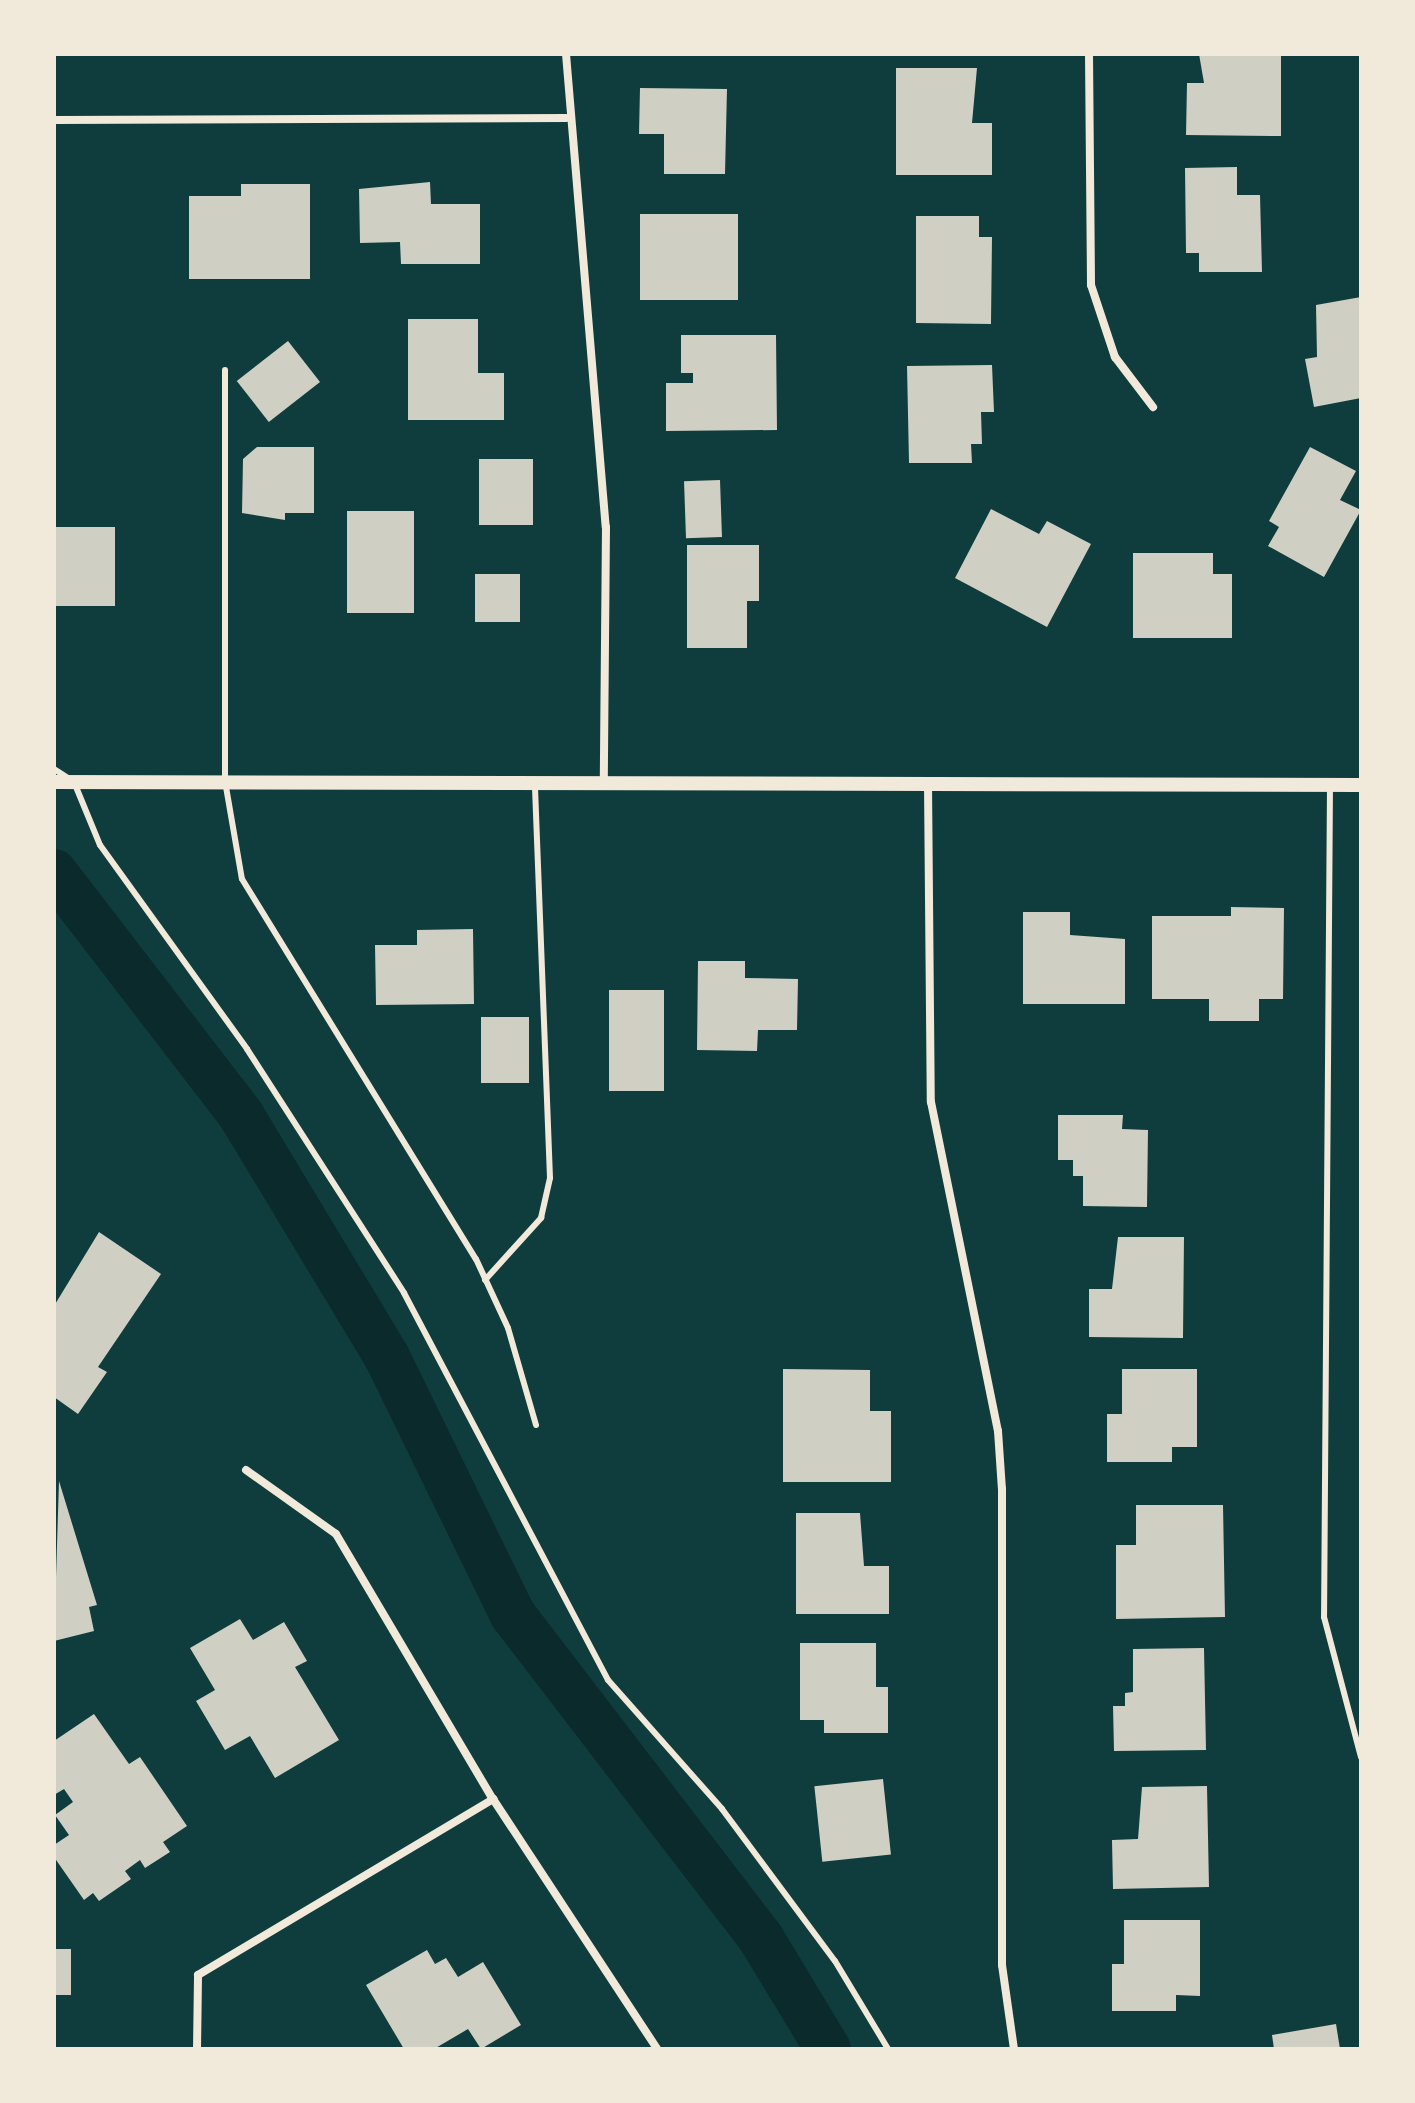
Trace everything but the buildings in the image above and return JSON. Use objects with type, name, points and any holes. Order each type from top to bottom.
[{"type":"street","points":[[566,54],[566,118],[606,527],[604,781]]},
{"type":"street","points":[[1089,54],[1091,285],[1115,357],[1153,407]]},
{"type":"street","points":[[54,120],[566,118]]},
{"type":"street","points":[[60,779],[928,780],[1361,785]]},
{"type":"street","points":[[928,780],[931,1102],[998,1431],[1002,1489],[1002,1965],[1014,2049]]},
{"type":"street","points":[[246,1470],[336,1534],[493,1799],[657,2049]]},
{"type":"street","points":[[197,2049],[198,1975],[493,1799]]},
{"type":"lane","points":[[225,370],[225,781],[242,879],[485,1280],[508,1328],[536,1425]]},
{"type":"lane","points":[[60,779],[100,845],[247,1049],[404,1293],[492,1472],[608,1680],[722,1809],[835,1961],[888,2049]]},
{"type":"lane","points":[[485,1280],[541,1218],[550,1178],[535,781]]},
{"type":"lane","points":[[1330,785],[1324,1617],[1361,1757]]},
{"type":"waterway","points":[[54,872],[241,1115],[387,1357],[513,1615],[762,1940],[828,2049]]}]
